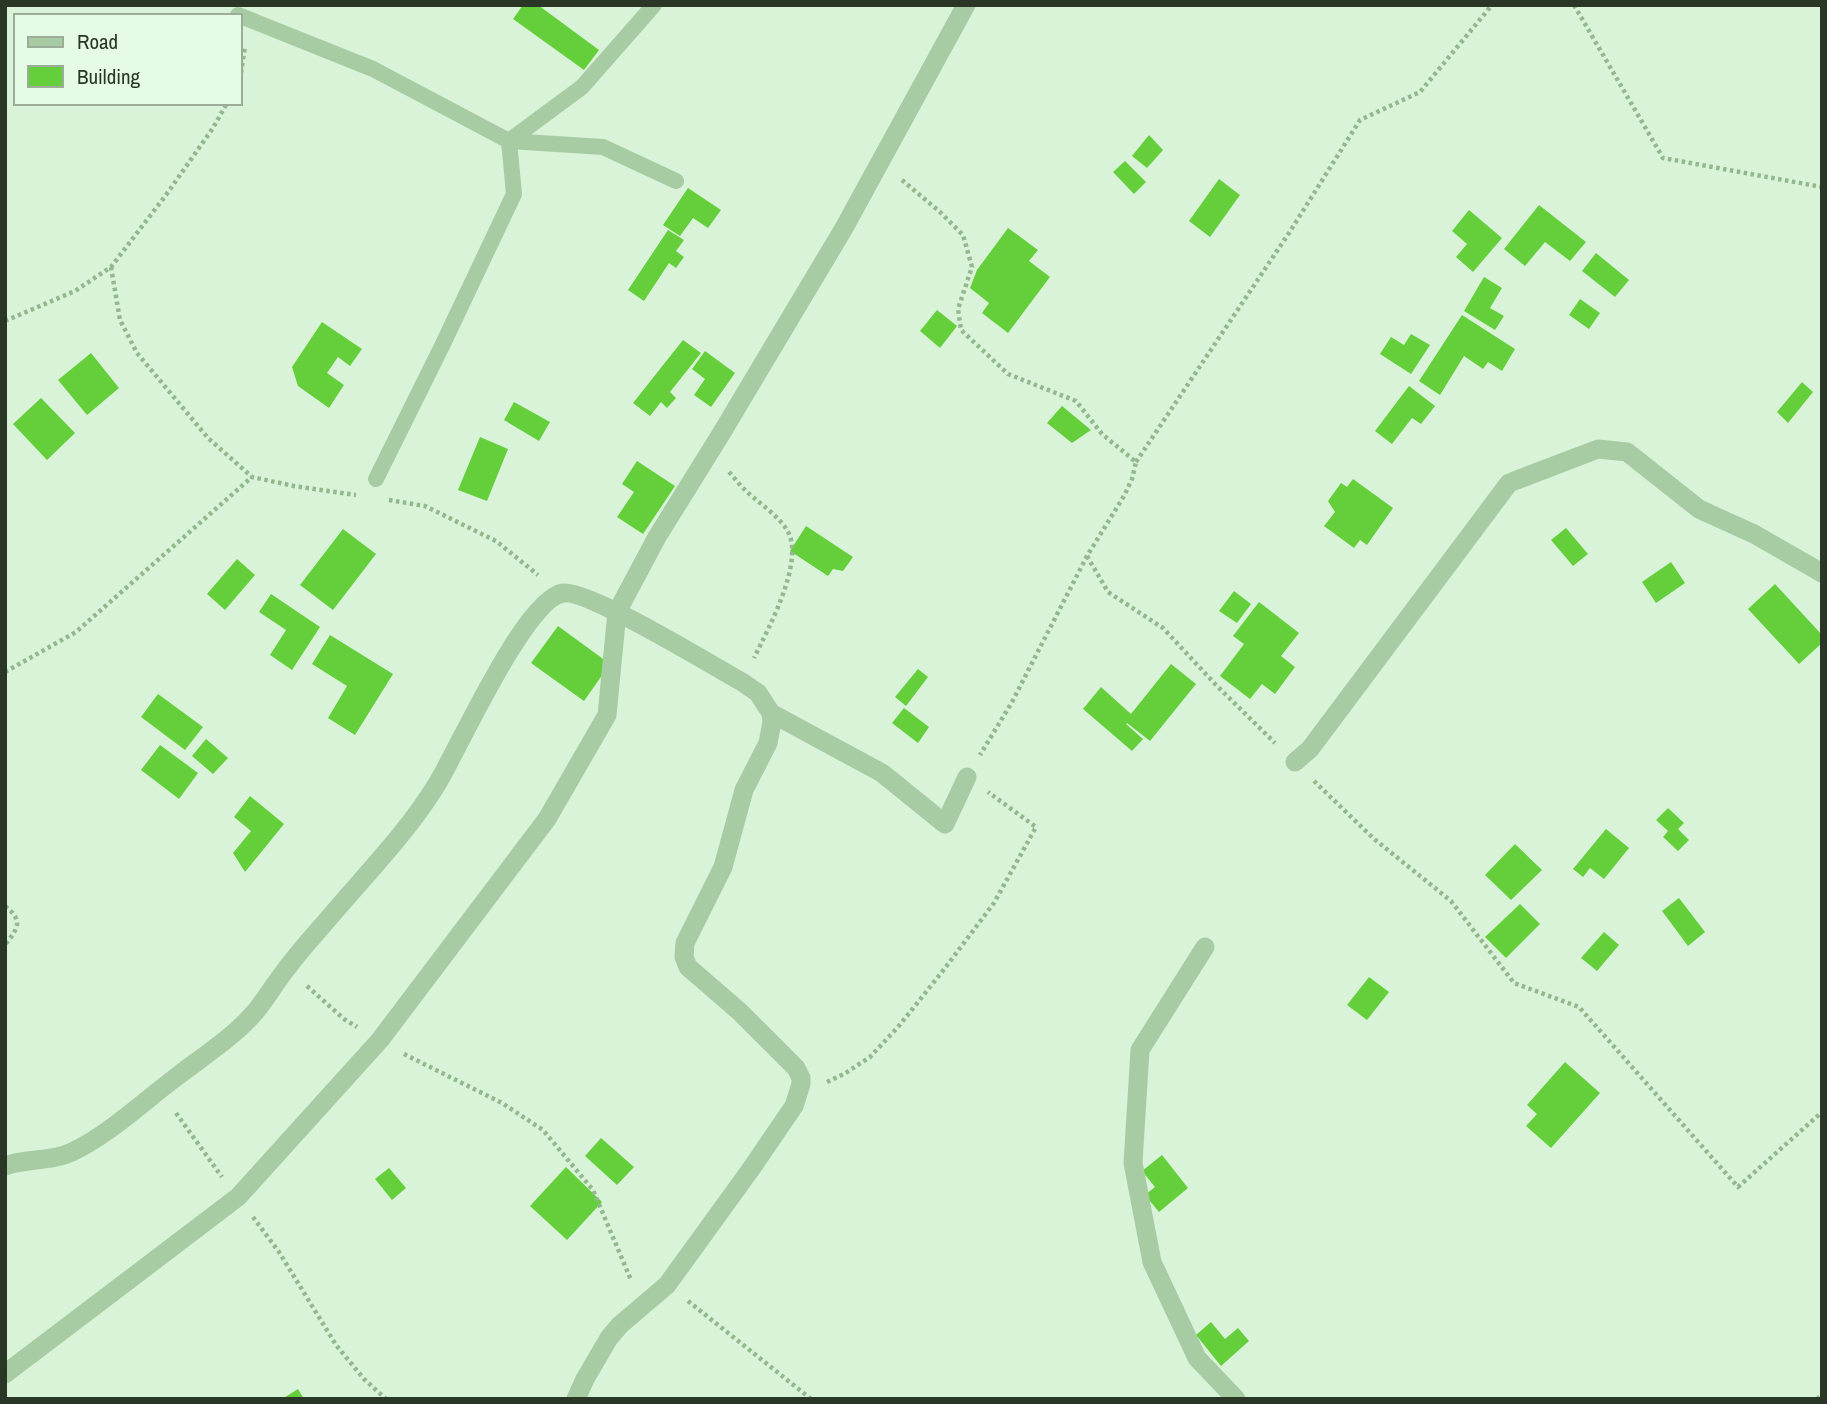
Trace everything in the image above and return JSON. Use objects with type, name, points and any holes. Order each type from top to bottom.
[{"type":"street","points":[[5,1374],[237,1197],[380,1040],[547,818],[607,715],[617,612],[657,537],[844,228],[966,5]]},
{"type":"street","points":[[1295,762],[1310,749],[1509,483],[1598,449],[1628,453],[1699,509],[1754,534],[1822,573]]},
{"type":"street","points":[[5,1166],[71,1153],[159,1090],[230,1035],[256,1011],[287,968],[426,802],[507,654],[539,608],[561,593],[577,594],[617,612],[742,682],[758,693],[771,713],[768,743],[744,790],[723,867],[685,943],[684,957],[691,970],[740,1012],[796,1068],[801,1077],[799,1095],[794,1106],[751,1169],[667,1284],[609,1338],[576,1399]]},
{"type":"street","points":[[771,713],[882,773],[944,824],[967,777]]},
{"type":"street","points":[[1205,947],[1140,1050],[1133,1163],[1152,1262],[1198,1357],[1236,1399]]},
{"type":"lane","points":[[509,141],[582,87],[654,5]]},
{"type":"lane","points":[[242,16],[373,69],[509,141],[603,147],[676,181]]},
{"type":"lane","points":[[376,479],[514,194],[509,141]]},
{"type":"path","points":[[799,1095],[844,1074],[870,1057],[898,1027],[995,903],[1036,827],[967,777],[1012,702],[1087,556],[1124,496],[1132,480],[1136,462],[1289,233],[1360,120],[1420,92],[1492,5]]},
{"type":"path","points":[[1574,5],[1663,158],[1822,187]]},
{"type":"path","points":[[242,66],[245,44]]},
{"type":"path","points":[[5,321],[75,291],[111,267],[166,195],[226,105]]},
{"type":"path","points":[[880,161],[963,235],[972,267],[958,309],[961,330],[1008,374],[1076,401],[1102,434],[1136,462]]},
{"type":"path","points":[[111,267],[120,320],[137,352],[208,438],[252,477],[365,496]]},
{"type":"path","points":[[721,434],[725,467],[788,532],[793,558],[778,610],[742,682]]},
{"type":"path","points":[[5,672],[76,632],[252,477]]},
{"type":"path","points":[[377,498],[425,506],[496,541],[561,593]]},
{"type":"path","points":[[1087,556],[1108,592],[1163,628],[1216,685],[1373,838],[1451,901],[1514,983],[1579,1007],[1738,1187],[1822,1112]]},
{"type":"path","points":[[5,906],[13,912],[18,924],[5,945]]},
{"type":"path","points":[[287,968],[344,1019],[412,1059],[502,1103],[543,1130],[593,1190],[642,1306]]},
{"type":"path","points":[[159,1090],[279,1252],[336,1345],[364,1379],[386,1399]]},
{"type":"path","points":[[667,1284],[811,1399]]},
{"type":"path","points":[[1816,1399],[1822,1395]]},
{"type":"building","points":[[523,5],[538,5],[599,50],[584,70],[513,19]]},
{"type":"building","points":[[1149,135],[1163,150],[1147,168],[1132,156]]},
{"type":"building","points":[[1125,161],[1146,182],[1134,194],[1113,172]]},
{"type":"building","points":[[1219,179],[1240,195],[1210,237],[1189,221]]},
{"type":"building","points":[[688,188],[721,210],[708,228],[693,218],[680,236],[663,225]]},
{"type":"building","points":[[1539,205],[1586,242],[1570,261],[1545,242],[1525,266],[1504,249]]},
{"type":"building","points":[[1469,210],[1502,238],[1473,272],[1456,257],[1467,244],[1452,231]]},
{"type":"building","points":[[1008,228],[1038,250],[1029,261],[1050,277],[1008,333],[982,313],[989,303],[970,288],[977,270]]},
{"type":"building","points":[[668,230],[684,240],[676,251],[684,257],[676,268],[669,263],[644,301],[628,290]]},
{"type":"building","points":[[1596,253],[1629,280],[1615,297],[1582,271]]},
{"type":"building","points":[[1484,277],[1502,288],[1490,308],[1504,316],[1495,330],[1464,311]]},
{"type":"building","points":[[1580,299],[1600,313],[1589,329],[1569,315]]},
{"type":"building","points":[[937,310],[957,326],[940,348],[920,331]]},
{"type":"building","points":[[1462,315],[1515,349],[1502,371],[1488,362],[1483,369],[1464,356],[1440,395],[1419,381]]},
{"type":"building","points":[[322,322],[362,349],[350,366],[338,357],[327,373],[344,385],[329,408],[298,386],[292,367]]},
{"type":"building","points":[[1411,334],[1430,345],[1411,374],[1380,354],[1391,337],[1404,345]]},
{"type":"building","points":[[683,340],[701,353],[670,392],[676,398],[667,408],[661,402],[650,416],[633,403]]},
{"type":"building","points":[[705,351],[735,373],[711,407],[694,395],[705,379],[692,369]]},
{"type":"building","points":[[91,353],[119,388],[87,415],[58,380]]},
{"type":"building","points":[[1802,382],[1813,392],[1788,423],[1777,412]]},
{"type":"building","points":[[1409,386],[1435,406],[1421,424],[1412,418],[1392,444],[1375,431]]},
{"type":"building","points":[[41,398],[75,433],[47,460],[13,424]]},
{"type":"building","points":[[514,402],[550,422],[539,441],[504,420]]},
{"type":"building","points":[[1062,406],[1091,430],[1072,443],[1047,423]]},
{"type":"building","points":[[480,437],[508,449],[487,501],[458,490]]},
{"type":"building","points":[[637,461],[675,486],[643,534],[617,517],[634,492],[622,484]]},
{"type":"building","points":[[1353,479],[1393,508],[1367,545],[1360,540],[1354,548],[1324,526],[1335,512],[1328,501],[1341,483],[1347,487]]},
{"type":"building","points":[[806,526],[853,557],[843,571],[833,569],[828,576],[790,551]]},
{"type":"building","points":[[1566,528],[1588,554],[1573,566],[1551,540]]},
{"type":"building","points":[[343,529],[376,554],[333,610],[300,585]]},
{"type":"building","points":[[237,559],[255,575],[225,610],[207,594]]},
{"type":"building","points":[[1671,562],[1685,583],[1656,603],[1642,582]]},
{"type":"building","points":[[1775,584],[1822,635],[1822,643],[1799,664],[1748,609]]},
{"type":"building","points":[[1234,591],[1251,604],[1237,623],[1219,611]]},
{"type":"building","points":[[271,594],[320,627],[292,670],[270,655],[286,630],[259,612]]},
{"type":"building","points":[[1259,602],[1299,633],[1281,656],[1295,667],[1275,694],[1262,684],[1250,699],[1220,676],[1244,644],[1233,636]]},
{"type":"building","points":[[558,626],[610,664],[584,701],[531,663]]},
{"type":"building","points":[[330,635],[393,674],[355,735],[328,718],[347,686],[312,664]]},
{"type":"building","points":[[1171,664],[1196,684],[1150,741],[1126,724],[1143,739],[1132,751],[1083,709],[1101,687],[1131,714]]},
{"type":"building","points":[[918,669],[928,677],[906,706],[895,697]]},
{"type":"building","points":[[158,694],[203,727],[185,750],[141,717]]},
{"type":"building","points":[[904,708],[929,727],[918,743],[892,723]]},
{"type":"building","points":[[206,739],[228,758],[213,774],[192,756]]},
{"type":"building","points":[[160,745],[198,773],[179,799],[141,770]]},
{"type":"building","points":[[250,796],[284,824],[245,872],[233,853],[251,831],[234,817]]},
{"type":"building","points":[[1668,808],[1684,823],[1678,829],[1689,840],[1678,851],[1663,837],[1668,831],[1656,820]]},
{"type":"building","points":[[1606,829],[1629,848],[1604,879],[1590,868],[1583,877],[1573,869]]},
{"type":"building","points":[[1515,844],[1542,870],[1511,900],[1485,875]]},
{"type":"building","points":[[1679,898],[1705,932],[1688,946],[1662,911]]},
{"type":"building","points":[[1520,904],[1540,924],[1506,958],[1485,937]]},
{"type":"building","points":[[1604,932],[1619,945],[1597,971],[1581,958]]},
{"type":"building","points":[[1369,977],[1389,992],[1367,1020],[1347,1005]]},
{"type":"building","points":[[1565,1062],[1600,1093],[1551,1148],[1526,1126],[1537,1114],[1527,1105]]},
{"type":"building","points":[[601,1138],[634,1167],[617,1185],[585,1156]]},
{"type":"building","points":[[1162,1155],[1188,1188],[1159,1212],[1145,1195],[1155,1187],[1142,1171]]},
{"type":"building","points":[[566,1167],[602,1202],[567,1240],[530,1206]]},
{"type":"building","points":[[389,1168],[406,1188],[392,1200],[375,1179]]},
{"type":"building","points":[[1211,1322],[1225,1339],[1238,1328],[1249,1341],[1221,1366],[1196,1335]]},
{"type":"building","points":[[298,1389],[304,1399],[282,1399]]}]
